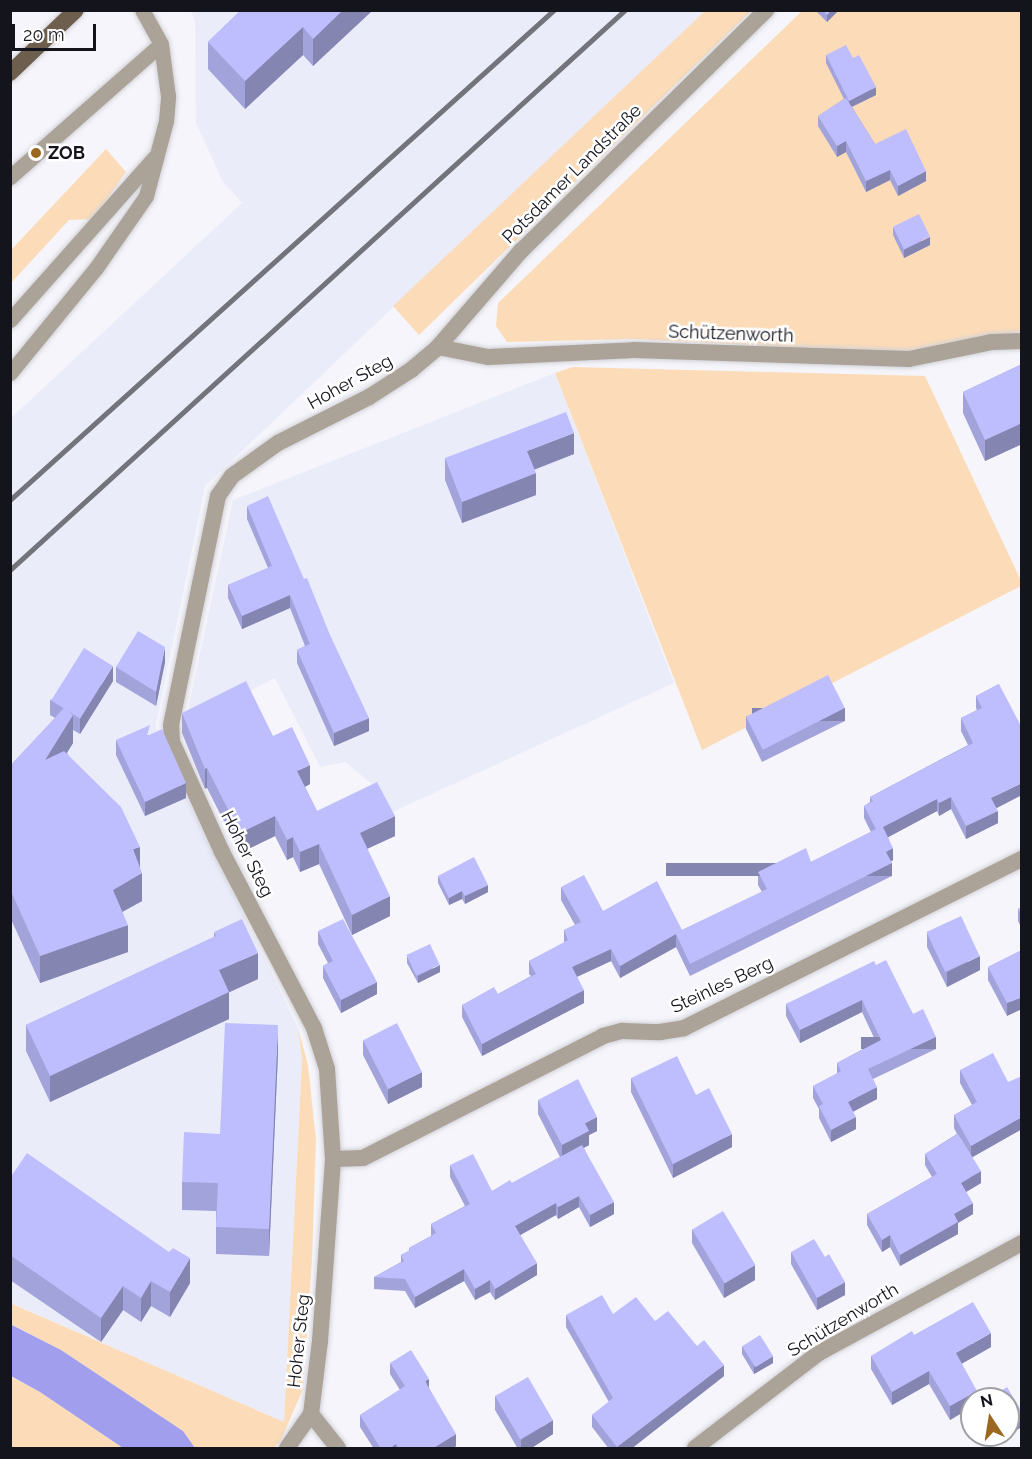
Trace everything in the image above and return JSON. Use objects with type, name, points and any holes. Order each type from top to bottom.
[{"type":"main road","points":[[10,73],[76,10]]},
{"type":"street","name":"Potsdamer Landstraße","points":[[411,370],[438,346],[521,251],[766,10]]},
{"type":"street","name":"Schützenworth","points":[[438,346],[488,357],[634,350],[909,359],[993,342],[1022,341]]},
{"type":"street","name":"Hoher Steg","points":[[286,1449],[311,1414],[320,1341],[333,1159],[327,1069],[314,1028],[222,852],[172,742],[171,724],[218,496],[232,476],[278,443],[369,398],[411,370]]},
{"type":"street","name":"Steinles Berg","points":[[333,1159],[363,1158],[603,1036],[622,1031],[660,1032],[684,1028],[1022,859]]},
{"type":"street","name":"Schützenworth","points":[[695,1449],[819,1353],[1022,1243]]},
{"type":"street","points":[[311,1414],[338,1449]]},
{"type":"lane","points":[[10,373],[96,268],[146,196],[158,153],[168,96],[161,44],[142,10]]},
{"type":"lane","points":[[10,177],[161,44]]},
{"type":"lane","points":[[10,320],[158,153]]},
{"type":"shaded area","points":[[191,11],[705,11],[205,486],[156,724],[157,736],[298,1028],[302,1059],[284,1422],[11,1303],[11,418],[242,203],[223,182],[196,123],[195,20]]},
{"type":"shaded area","points":[[705,11],[751,11],[419,335],[393,306]]},
{"type":"shaded area","points":[[802,11],[1021,11],[1021,331],[903,353],[634,339],[507,342],[496,326],[498,303]]},
{"type":"shaded area","points":[[106,149],[126,172],[93,219],[69,220],[11,283],[11,250]]},
{"type":"shaded area","points":[[573,367],[925,376],[1021,581],[1021,586],[702,750],[555,373]]},
{"type":"shaded area","points":[[555,373],[674,683],[388,814],[376,787],[345,762],[320,767],[275,678],[185,724],[233,500]]},
{"type":"shaded area","points":[[298,1028],[308,1065],[316,1140],[312,1259],[303,1389],[281,1440],[274,1448],[195,1448],[183,1431],[61,1350],[11,1324],[10,1303],[284,1422],[302,1059]]},
{"type":"shaded area","points":[[10,1324],[61,1350],[183,1431],[195,1448],[123,1448],[40,1392],[11,1376]]},
{"type":"shaded area","points":[[10,1376],[40,1392],[123,1448],[11,1448]]},
{"type":"building","points":[[241,10],[343,10],[313,39],[303,27],[245,81],[208,42]]},
{"type":"building","points":[[846,45],[853,58],[859,55],[876,87],[849,101],[826,55]]},
{"type":"building","points":[[846,98],[875,144],[906,129],[926,171],[898,186],[890,170],[866,181],[846,141],[837,146],[818,116]]},
{"type":"building","points":[[919,214],[930,236],[904,249],[893,227]]},
{"type":"building","points":[[1022,364],[1022,423],[985,440],[963,392]]},
{"type":"building","points":[[566,412],[574,433],[527,451],[536,473],[462,502],[445,458]]},
{"type":"building","points":[[268,496],[369,718],[334,733],[297,650],[310,644],[290,595],[242,616],[228,585],[272,566],[247,506]]},
{"type":"building","points":[[138,631],[165,647],[156,692],[116,667]]},
{"type":"building","points":[[84,648],[113,666],[80,719],[51,701]]},
{"type":"building","points":[[828,675],[845,708],[763,750],[746,717]]},
{"type":"building","points":[[246,681],[273,736],[292,727],[310,765],[297,771],[317,811],[377,782],[395,816],[360,833],[390,896],[352,915],[319,844],[300,852],[293,837],[287,840],[275,816],[240,833],[207,768],[205,769],[182,713]]},
{"type":"building","points":[[999,684],[1022,728],[1022,783],[991,798],[998,811],[966,826],[951,797],[939,803],[937,799],[883,827],[893,848],[886,852],[892,863],[690,964],[676,934],[620,966],[611,949],[572,967],[584,990],[482,1044],[462,1005],[494,987],[498,994],[536,974],[529,961],[568,940],[564,930],[581,922],[561,887],[584,875],[603,911],[657,881],[682,930],[767,889],[758,872],[806,848],[811,862],[876,829],[864,806],[873,801],[870,797],[973,743],[961,718],[982,708],[976,696]]},
{"type":"building","points":[[64,708],[73,715],[45,760],[64,751],[121,807],[140,847],[133,849],[142,873],[113,890],[128,925],[40,956],[10,889],[10,766]]},
{"type":"building","points":[[150,725],[147,736],[162,729],[186,783],[145,802],[116,740]]},
{"type":"building","points":[[474,857],[488,885],[465,896],[462,891],[449,898],[438,876]]},
{"type":"building","points":[[961,916],[980,956],[945,972],[927,932]]},
{"type":"building","points":[[242,919],[258,953],[219,970],[229,992],[50,1076],[26,1025],[216,936],[214,932]]},
{"type":"building","points":[[343,919],[377,982],[341,1000],[323,966],[333,961],[318,931]]},
{"type":"building","points":[[430,944],[440,965],[416,976],[406,955]]},
{"type":"building","points":[[1022,950],[1022,997],[1007,1003],[988,967]]},
{"type":"building","points":[[886,960],[913,1014],[923,1009],[936,1037],[868,1069],[877,1087],[848,1102],[856,1117],[831,1130],[819,1106],[823,1104],[813,1086],[841,1071],[837,1063],[881,1040],[862,1000],[800,1030],[786,1004],[874,961],[876,965]]},
{"type":"building","points":[[225,1023],[278,1025],[269,1229],[216,1227],[218,1183],[182,1182],[184,1132],[220,1134]]},
{"type":"building","points":[[397,1023],[422,1072],[388,1089],[363,1040]]},
{"type":"building","points":[[993,1053],[1008,1082],[1022,1076],[1022,1117],[971,1146],[954,1115],[977,1102],[960,1070]]},
{"type":"building","points":[[677,1056],[696,1095],[709,1088],[732,1134],[673,1164],[631,1078]]},
{"type":"building","points":[[578,1079],[597,1117],[585,1123],[589,1131],[562,1145],[538,1100]]},
{"type":"building","points":[[958,1134],[981,1171],[961,1183],[973,1203],[954,1214],[958,1222],[900,1255],[890,1235],[882,1240],[867,1214],[937,1174],[925,1154]]},
{"type":"building","points":[[582,1145],[614,1202],[590,1215],[579,1196],[558,1207],[556,1203],[515,1226],[537,1263],[495,1289],[490,1280],[475,1289],[464,1269],[415,1297],[405,1279],[374,1277],[404,1261],[401,1255],[410,1250],[409,1248],[436,1233],[431,1224],[470,1204],[450,1165],[473,1154],[492,1191],[510,1180],[512,1183]]},
{"type":"building","points":[[27,1153],[169,1252],[173,1248],[190,1258],[170,1292],[151,1281],[141,1298],[123,1286],[101,1318],[10,1255],[10,1178]]},
{"type":"building","points":[[723,1211],[755,1265],[725,1284],[692,1230]]},
{"type":"building","points":[[814,1239],[825,1257],[829,1254],[845,1282],[817,1298],[791,1252]]},
{"type":"building","points":[[602,1295],[613,1314],[636,1297],[655,1321],[668,1311],[697,1346],[704,1340],[724,1365],[617,1447],[592,1415],[613,1398],[566,1315]]},
{"type":"building","points":[[973,1302],[991,1333],[956,1353],[975,1387],[960,1387],[960,1400],[950,1406],[929,1371],[892,1392],[871,1356],[912,1331],[914,1335]]},
{"type":"building","points":[[760,1335],[773,1356],[755,1367],[742,1346]]},
{"type":"building","points":[[411,1350],[429,1379],[425,1381],[456,1434],[432,1449],[399,1449],[396,1444],[389,1449],[381,1449],[360,1415],[405,1386],[390,1363]]},
{"type":"building","points":[[528,1377],[553,1420],[520,1439],[495,1396]]},
{"type":"railway","points":[[10,500],[554,10]]},
{"type":"railway","points":[[10,570],[625,10]]},
{"type":"place","name":"ZOB","points":[[36,153]]}]
